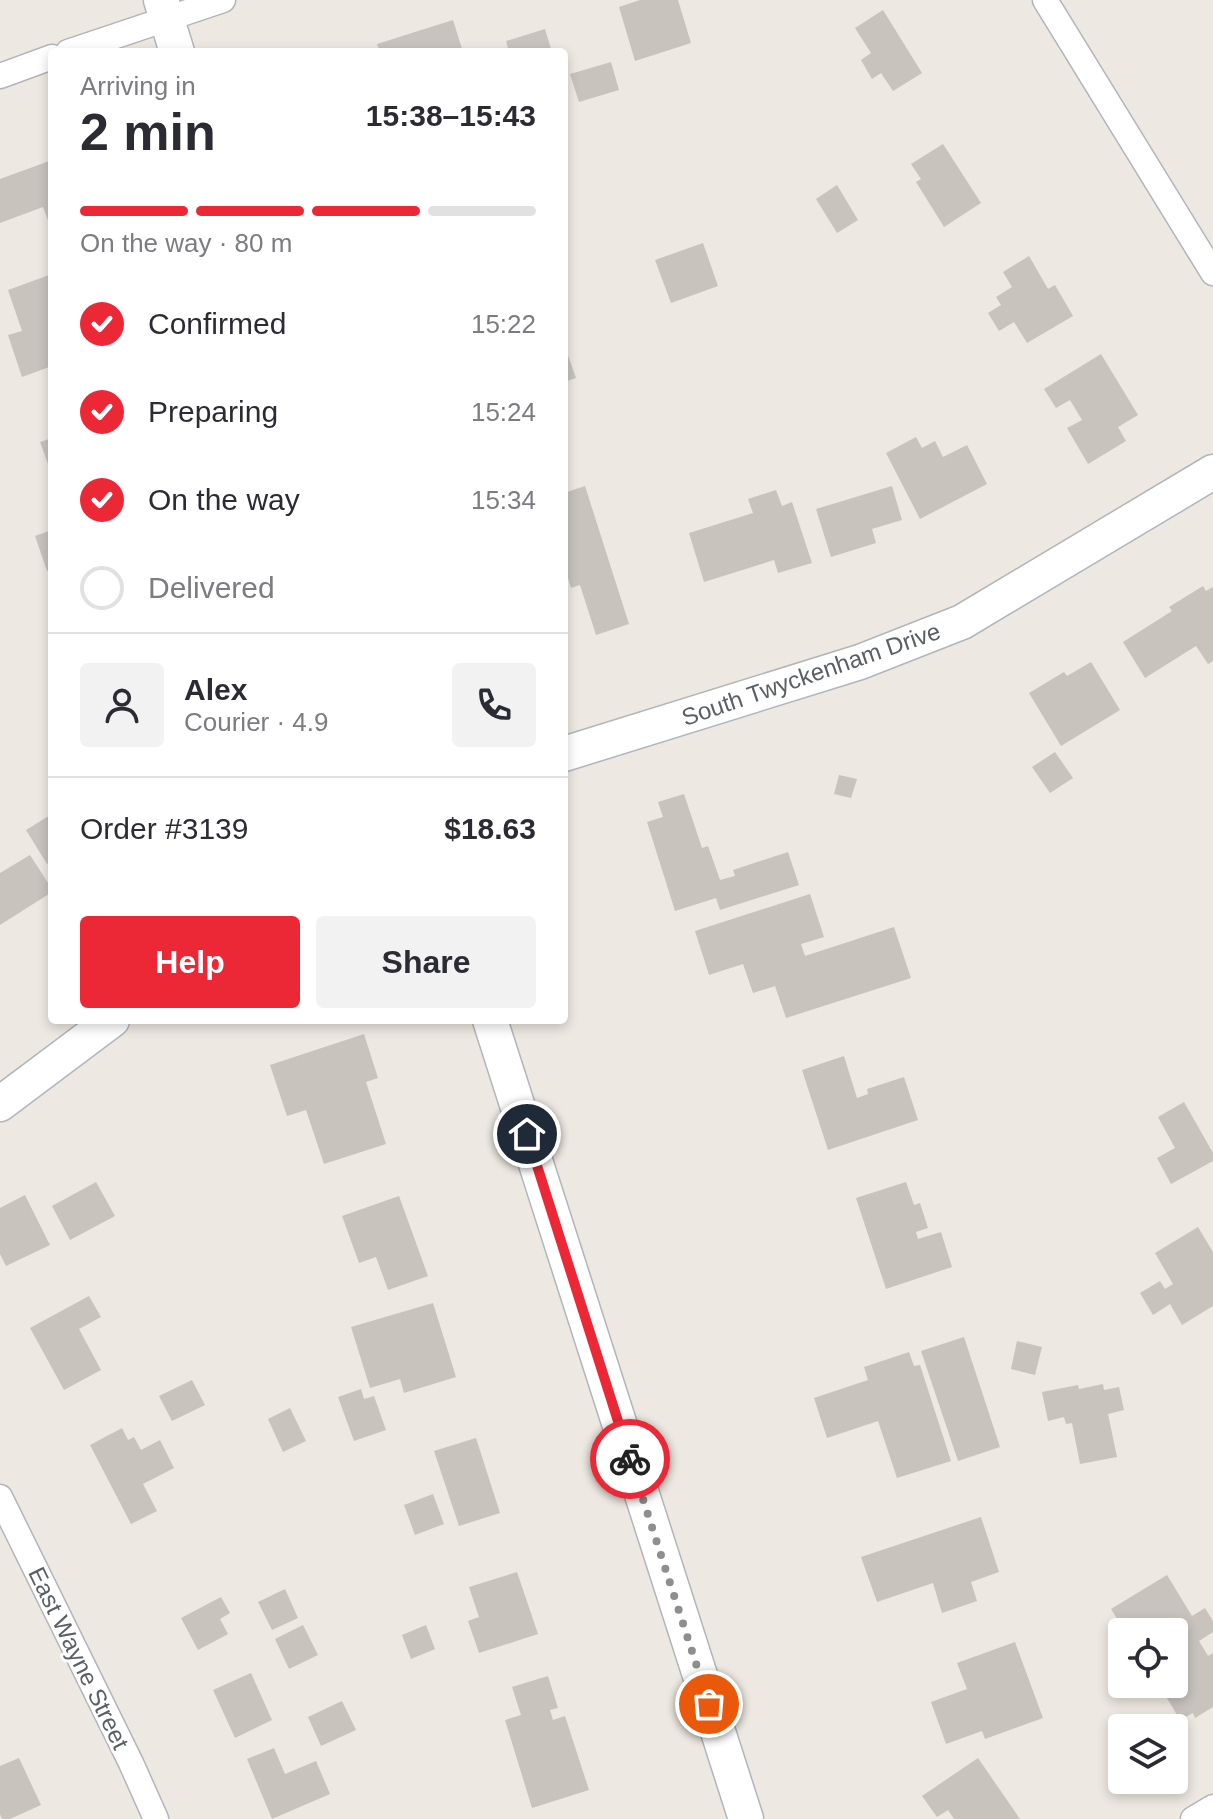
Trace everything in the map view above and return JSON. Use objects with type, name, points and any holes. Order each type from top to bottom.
[{"type":"street","points":[[77,48],[164,9],[223,0]]},
{"type":"street","points":[[1045,0],[1213,273]]},
{"type":"street","points":[[164,9],[176,48]]},
{"type":"street","points":[[0,76],[48,58]]},
{"type":"street","name":"South Twyckenham Drive","points":[[568,753],[860,662],[962,622],[1213,472]]},
{"type":"street","points":[[0,1104],[107,1024]]},
{"type":"street","points":[[491,1024],[746,1819]]},
{"type":"street","name":"East Wayne Street","points":[[0,1497],[156,1819]]},
{"type":"street","points":[[1193,1819],[1213,1807]]},
{"type":"building","points":[[640,0],[678,0],[691,43],[635,61],[619,7]]},
{"type":"building","points":[[883,10],[922,73],[893,91],[881,73],[872,79],[861,60],[871,53],[855,28]]},
{"type":"building","points":[[453,20],[462,48],[378,48],[377,44]]},
{"type":"building","points":[[545,29],[551,48],[508,48],[506,41]]},
{"type":"building","points":[[611,62],[619,90],[579,102],[570,74]]},
{"type":"building","points":[[943,144],[981,203],[944,227],[916,182],[921,179],[911,164]]},
{"type":"building","points":[[48,161],[48,220],[43,207],[0,223],[0,179]]},
{"type":"building","points":[[837,185],[858,220],[837,233],[816,199]]},
{"type":"building","points":[[703,243],[718,286],[671,303],[655,260]]},
{"type":"building","points":[[1029,256],[1048,289],[1055,285],[1073,316],[1027,343],[1014,322],[999,331],[988,313],[1001,305],[996,297],[1012,287],[1003,272]]},
{"type":"building","points":[[48,275],[48,367],[22,377],[8,335],[22,331],[8,290]]},
{"type":"building","points":[[1101,354],[1138,415],[1118,427],[1126,441],[1088,464],[1067,428],[1082,420],[1070,400],[1056,408],[1044,389]]},
{"type":"building","points":[[568,355],[576,378],[568,381]]},
{"type":"building","points":[[916,437],[922,448],[935,441],[943,457],[967,445],[987,484],[920,519],[886,453]]},
{"type":"building","points":[[48,439],[48,464],[40,442]]},
{"type":"building","points":[[585,486],[629,624],[596,635],[580,585],[571,588],[568,578],[568,492]]},
{"type":"building","points":[[892,486],[902,520],[872,529],[876,543],[831,557],[816,509]]},
{"type":"building","points":[[776,490],[782,506],[792,502],[812,563],[778,573],[774,560],[704,582],[689,533],[753,513],[748,499]]},
{"type":"building","points":[[48,531],[47,571],[35,536]]},
{"type":"building","points":[[1203,586],[1206,591],[1213,587],[1213,661],[1208,664],[1196,646],[1145,678],[1123,642],[1172,611],[1169,607]]},
{"type":"building","points":[[1091,662],[1120,710],[1061,746],[1029,693],[1064,672],[1067,676]]},
{"type":"building","points":[[1055,752],[1073,778],[1050,793],[1032,767]]},
{"type":"building","points":[[839,775],[857,779],[851,798],[834,794]]},
{"type":"building","points":[[684,794],[702,848],[708,846],[720,880],[735,876],[733,870],[788,852],[799,885],[720,910],[716,898],[675,911],[647,822],[663,817],[658,802]]},
{"type":"building","points":[[48,816],[48,863],[47,864],[26,830]]},
{"type":"building","points":[[30,855],[48,883],[48,895],[0,925],[0,873]]},
{"type":"building","points":[[810,894],[824,937],[801,944],[805,956],[894,927],[911,978],[786,1018],[775,986],[753,993],[743,964],[709,975],[695,931]]},
{"type":"building","points":[[364,1034],[378,1078],[366,1082],[386,1144],[324,1164],[306,1110],[287,1116],[270,1065]]},
{"type":"building","points":[[844,1056],[857,1098],[868,1094],[867,1089],[904,1077],[918,1120],[828,1150],[802,1070]]},
{"type":"building","points":[[1184,1102],[1213,1153],[1213,1161],[1171,1184],[1157,1158],[1175,1148],[1158,1117]]},
{"type":"building","points":[[96,1182],[115,1216],[70,1240],[52,1206]]},
{"type":"building","points":[[906,1182],[914,1205],[920,1203],[928,1228],[916,1232],[918,1239],[941,1232],[952,1267],[886,1289],[856,1198]]},
{"type":"building","points":[[25,1195],[50,1245],[6,1266],[0,1254],[0,1208]]},
{"type":"building","points":[[399,1196],[428,1276],[388,1290],[376,1257],[359,1263],[342,1216]]},
{"type":"building","points":[[1198,1227],[1213,1252],[1213,1306],[1182,1325],[1170,1304],[1153,1315],[1140,1293],[1160,1281],[1165,1289],[1173,1284],[1155,1253]]},
{"type":"building","points":[[89,1296],[101,1317],[79,1329],[101,1370],[64,1390],[30,1328]]},
{"type":"building","points":[[433,1303],[456,1377],[404,1393],[400,1379],[370,1388],[351,1327]]},
{"type":"building","points":[[964,1337],[1000,1447],[958,1461],[921,1351]]},
{"type":"building","points":[[1017,1341],[1042,1347],[1035,1375],[1011,1369]]},
{"type":"building","points":[[909,1352],[914,1366],[920,1365],[951,1461],[897,1478],[878,1421],[827,1438],[814,1398],[868,1380],[864,1367]]},
{"type":"building","points":[[192,1380],[205,1405],[172,1421],[159,1396]]},
{"type":"building","points":[[1103,1384],[1104,1390],[1119,1387],[1124,1410],[1108,1414],[1117,1457],[1080,1464],[1072,1423],[1066,1424],[1064,1417],[1048,1421],[1042,1392]]},
{"type":"building","points":[[361,1389],[364,1399],[374,1396],[386,1430],[354,1441],[338,1397]]},
{"type":"building","points":[[290,1408],[306,1441],[283,1452],[268,1419]]},
{"type":"building","points":[[122,1428],[128,1440],[134,1437],[141,1450],[160,1440],[174,1468],[143,1484],[157,1511],[131,1524],[90,1445]]},
{"type":"building","points":[[476,1438],[500,1513],[459,1526],[434,1451]]},
{"type":"building","points":[[433,1494],[444,1524],[415,1535],[404,1505]]},
{"type":"building","points":[[981,1517],[999,1572],[971,1582],[977,1601],[942,1613],[933,1583],[877,1602],[861,1557]]},
{"type":"building","points":[[517,1572],[538,1634],[479,1653],[468,1621],[479,1617],[469,1587]]},
{"type":"building","points":[[1167,1575],[1192,1616],[1205,1608],[1213,1621],[1213,1632],[1199,1641],[1208,1656],[1213,1653],[1213,1707],[1195,1718],[1193,1713],[1176,1714],[1167,1698],[1188,1698],[1188,1618],[1116,1618],[1111,1609]]},
{"type":"building","points":[[285,1589],[298,1618],[272,1630],[258,1602]]},
{"type":"building","points":[[221,1597],[230,1613],[220,1619],[228,1634],[198,1650],[181,1618]]},
{"type":"building","points":[[303,1625],[318,1655],[289,1669],[275,1639]]},
{"type":"building","points":[[426,1625],[435,1649],[411,1659],[402,1635]]},
{"type":"building","points":[[1015,1642],[1043,1718],[985,1739],[982,1731],[946,1744],[931,1702],[967,1689],[957,1663]]},
{"type":"building","points":[[251,1673],[272,1720],[235,1738],[213,1690]]},
{"type":"building","points":[[548,1676],[558,1708],[550,1710],[553,1720],[565,1716],[589,1790],[532,1808],[505,1720],[521,1715],[512,1687]]},
{"type":"building","points":[[342,1701],[356,1730],[321,1746],[308,1717]]},
{"type":"building","points":[[274,1748],[285,1774],[316,1761],[330,1794],[272,1819],[247,1759]]},
{"type":"building","points":[[19,1758],[41,1805],[10,1819],[2,1819],[0,1766]]},
{"type":"building","points":[[978,1758],[1020,1819],[954,1819],[948,1810],[937,1817],[922,1796]]},
{"type":"way so far","points":[[630,1459],[709,1704]]},
{"type":"route","points":[[527,1134],[630,1459]]}]
